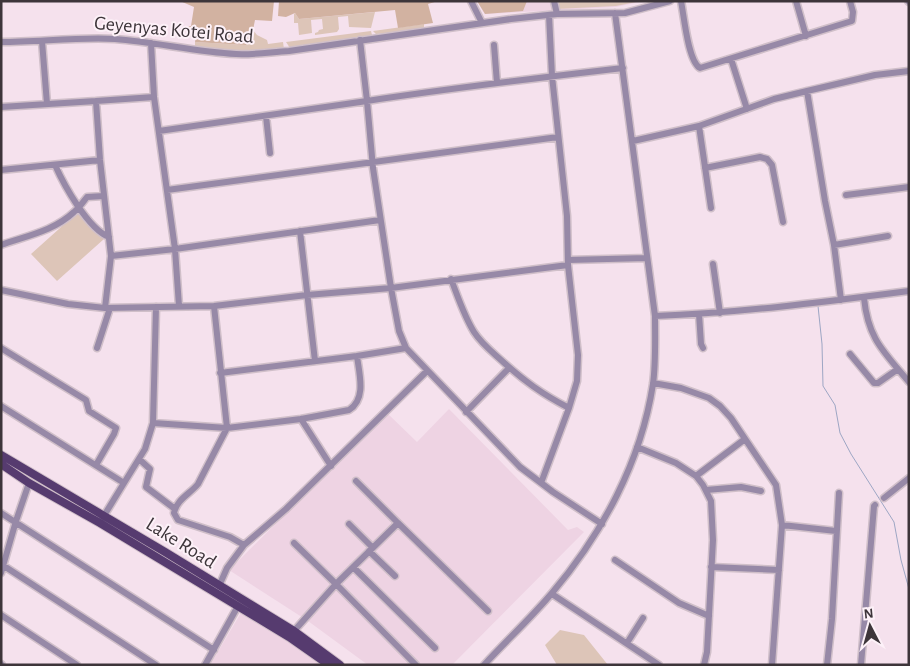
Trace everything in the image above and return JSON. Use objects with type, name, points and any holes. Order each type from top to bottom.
[{"type":"main road","name":"Lake Road","points":[[1,455],[305,647],[329,665]]},
{"type":"main road","name":"Lake Road","points":[[1,464],[30,483],[102,519],[294,630],[340,665]]},
{"type":"street","points":[[470,1],[482,23]]},
{"type":"street","points":[[554,1],[557,14]]},
{"type":"street","name":"Geyenyas Kotei Road","points":[[1,42],[97,38],[151,43],[207,52],[244,54],[289,51],[557,14],[615,14],[637,11],[670,1]]},
{"type":"street","points":[[681,1],[692,56],[696,65],[700,68],[852,21],[853,12],[850,1]]},
{"type":"street","points":[[796,1],[806,36]]},
{"type":"street","points":[[484,665],[552,594],[602,524],[621,488],[638,447],[646,418],[653,383],[655,316],[615,14]]},
{"type":"street","points":[[541,483],[569,408],[577,381],[578,366],[568,262],[568,216],[552,76],[549,15]]},
{"type":"street","points":[[360,40],[372,163],[380,220],[398,330],[406,348],[520,467],[602,524]]},
{"type":"street","points":[[42,41],[47,104]]},
{"type":"street","points":[[151,43],[154,97],[175,250],[179,306]]},
{"type":"street","points":[[494,45],[497,83]]},
{"type":"street","points":[[731,59],[747,109]]},
{"type":"street","points":[[159,132],[497,83],[623,68]]},
{"type":"street","points":[[633,142],[699,126],[774,99],[807,90],[875,75],[909,71]]},
{"type":"street","points":[[807,90],[834,245],[841,300]]},
{"type":"street","points":[[1,107],[154,97]]},
{"type":"street","points":[[96,101],[100,160],[111,256],[108,308],[97,348]]},
{"type":"street","points":[[266,116],[270,153]]},
{"type":"street","points":[[699,126],[711,208]]},
{"type":"street","points":[[167,190],[558,137]]},
{"type":"street","points":[[705,168],[760,157],[767,160],[772,165],[783,222]]},
{"type":"street","points":[[1,170],[100,160]]},
{"type":"street","points":[[55,164],[78,207],[94,225],[109,237]]},
{"type":"street","points":[[846,195],[909,187]]},
{"type":"street","points":[[1,245],[41,232],[59,223],[75,212],[87,197],[104,196]]},
{"type":"street","points":[[111,256],[175,250],[300,230],[380,220]]},
{"type":"street","points":[[300,230],[315,361]]},
{"type":"street","points":[[834,245],[888,236]]},
{"type":"street","points":[[1,290],[61,303],[108,308],[214,306],[307,295],[391,288],[568,262],[647,258]]},
{"type":"street","points":[[713,264],[720,313]]},
{"type":"street","points":[[451,280],[473,331],[484,344],[509,368],[537,390],[569,408]]},
{"type":"street","points":[[655,316],[720,313],[864,298],[909,291]]},
{"type":"street","points":[[864,298],[870,330],[879,345],[909,382]]},
{"type":"street","points":[[214,306],[227,428],[198,484],[182,498],[175,509],[174,516],[178,520],[235,539],[244,545]]},
{"type":"street","points":[[102,519],[148,442],[153,423],[156,307]]},
{"type":"street","points":[[700,314],[701,344],[704,348]]},
{"type":"street","points":[[1,348],[86,400],[89,411],[116,428],[96,466]]},
{"type":"street","points":[[220,373],[406,348]]},
{"type":"street","points":[[850,354],[874,383],[878,384],[898,369]]},
{"type":"street","points":[[153,423],[227,428],[302,419],[349,410],[358,401],[360,389],[357,356]]},
{"type":"street","points":[[466,412],[509,368]]},
{"type":"street","points":[[219,586],[227,568],[244,545],[286,509],[427,371]]},
{"type":"street","points":[[653,383],[681,388],[708,398],[726,412],[776,485],[782,525],[772,665]]},
{"type":"street","points":[[1,406],[124,483]]},
{"type":"street","points":[[302,419],[331,466]]},
{"type":"street","points":[[696,476],[746,439]]},
{"type":"street","points":[[638,447],[676,463],[696,476],[706,490],[710,501],[714,540],[707,652],[704,665]]},
{"type":"street","points":[[138,459],[150,469],[146,487],[175,509]]},
{"type":"street","points":[[884,498],[909,478]]},
{"type":"street","points":[[356,481],[488,611]]},
{"type":"street","points":[[1,573],[2,565],[30,483]]},
{"type":"street","points":[[706,490],[741,487],[761,491]]},
{"type":"street","points":[[827,665],[832,619],[839,493]]},
{"type":"street","points":[[861,665],[875,505]]},
{"type":"street","points":[[1,513],[214,650]]},
{"type":"street","points":[[294,630],[370,549],[398,523]]},
{"type":"street","points":[[349,524],[395,576]]},
{"type":"street","points":[[782,525],[836,531]]},
{"type":"street","points":[[294,543],[416,665]]},
{"type":"street","points":[[615,560],[679,603],[709,616]]},
{"type":"street","points":[[2,565],[156,665]]},
{"type":"street","points":[[353,567],[435,648]]},
{"type":"street","points":[[711,568],[779,570]]},
{"type":"street","points":[[552,594],[627,642],[655,664]]},
{"type":"street","points":[[205,665],[238,606]]},
{"type":"street","points":[[1,615],[77,665]]},
{"type":"street","points":[[627,642],[643,618]]},
{"type":"shaded area","points":[[180,1],[274,1],[272,21],[255,20],[253,30],[246,32],[246,45],[195,42],[196,37],[187,36],[187,27],[191,26],[194,7]]},
{"type":"shaded area","points":[[279,1],[438,1],[428,4],[433,23],[398,28],[395,10],[299,19],[295,13],[286,17],[278,16]]},
{"type":"shaded area","points":[[477,1],[644,1],[616,7],[485,14]]},
{"type":"shaded area","points":[[477,1],[527,1],[523,11],[485,14]]},
{"type":"shaded area","points":[[556,1],[641,1],[616,6],[556,9]]},
{"type":"shaded area","points":[[375,12],[371,28],[349,27],[348,16],[338,17],[339,29],[337,32],[315,35],[319,30],[323,29],[322,19],[311,20],[312,33],[299,35],[298,23],[294,23],[295,13],[299,19]]},
{"type":"shaded area","points":[[424,24],[424,30],[376,34],[373,31]]},
{"type":"shaded area","points":[[253,30],[257,35],[267,40],[268,44],[283,42],[284,49],[240,52],[195,48],[195,42],[246,45],[246,32]]},
{"type":"shaded area","points":[[371,31],[372,35],[290,48],[286,42]]},
{"type":"shaded area","points":[[79,211],[104,239],[57,281],[31,254]]},
{"type":"shaded area","points":[[449,409],[568,530],[577,527],[584,532],[452,665],[368,665],[308,621],[229,570],[387,413],[417,442]]},
{"type":"shaded area","points":[[242,611],[327,665],[210,665]]},
{"type":"shaded area","points":[[560,630],[584,635],[608,665],[557,665],[545,645]]},
{"type":"waterway","points":[[818,306],[822,344],[823,386],[835,405],[840,433],[894,522],[909,589]]}]
